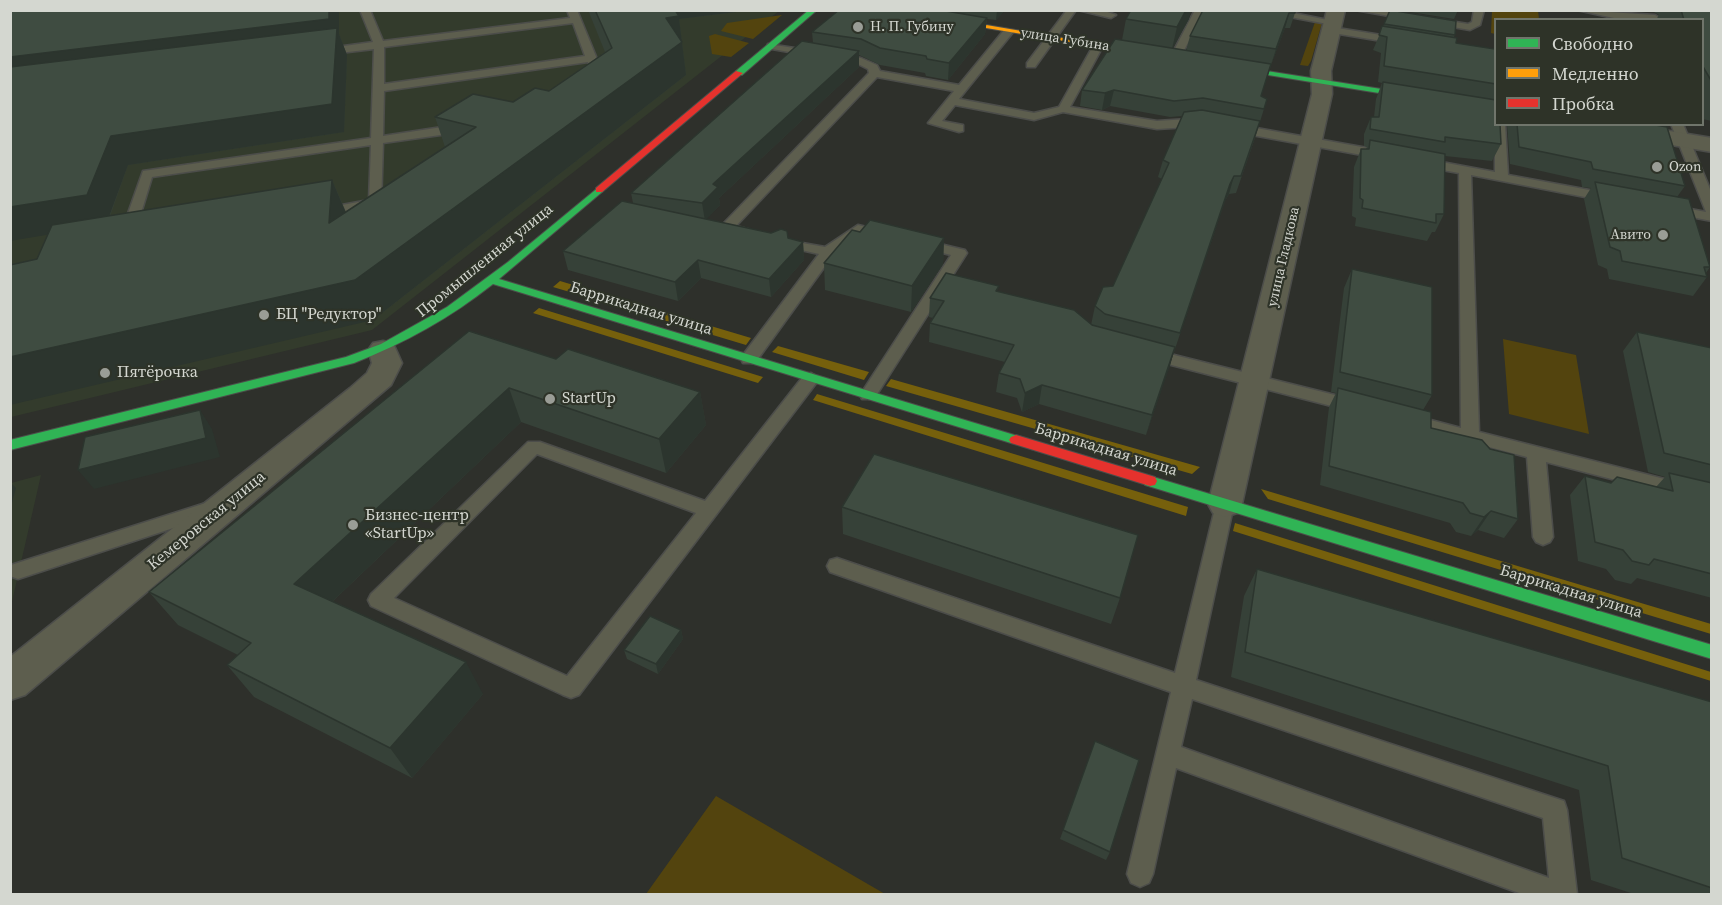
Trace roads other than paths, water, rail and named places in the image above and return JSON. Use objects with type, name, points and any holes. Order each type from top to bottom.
[{"type":"street","name":"Промышленная улица","points":[[10,445],[383,350],[416,336],[444,318],[491,280],[814,10]]},
{"type":"street","name":"улица Губина","points":[[882,10],[941,15],[1009,31],[1181,59]]},
{"type":"street","name":"улица Гладкова","points":[[1225,504],[1322,94],[1321,71],[1333,21]]},
{"type":"street","points":[[1209,63],[1494,110]]},
{"type":"street","points":[[1609,126],[1680,132],[1712,145]]},
{"type":"street","name":"Баррикадная улица","points":[[491,280],[1712,652]]},
{"type":"street","name":"Кемеровская улица","points":[[10,682],[380,378],[387,363],[383,350]]},
{"type":"lane","points":[[307,215],[376,203],[379,44],[365,10]]},
{"type":"lane","points":[[1031,65],[1072,10]]},
{"type":"lane","points":[[1082,10],[1111,15]]},
{"type":"lane","points":[[1256,10],[1333,21],[1414,43]]},
{"type":"lane","points":[[1359,10],[1464,27],[1477,23],[1479,10]]},
{"type":"lane","points":[[1581,10],[1632,18],[1655,18]]},
{"type":"lane","points":[[1181,59],[1195,13]]},
{"type":"lane","points":[[308,53],[574,15],[601,81],[584,94]]},
{"type":"lane","points":[[959,128],[934,123],[1009,31]]},
{"type":"lane","points":[[772,45],[861,61],[873,67],[875,74]]},
{"type":"lane","points":[[1063,109],[1098,45]]},
{"type":"lane","points":[[378,88],[591,58]]},
{"type":"lane","points":[[875,74],[962,89]]},
{"type":"lane","points":[[727,228],[875,74]]},
{"type":"lane","points":[[952,101],[1034,117],[1063,109],[1157,125],[1198,121],[1618,199]]},
{"type":"lane","points":[[134,245],[123,248],[147,174],[480,125]]},
{"type":"lane","points":[[1499,126],[1502,177]]},
{"type":"lane","points":[[1680,132],[1712,211]]},
{"type":"lane","points":[[1465,170],[1470,436]]},
{"type":"lane","points":[[1653,206],[1712,217]]},
{"type":"lane","points":[[709,229],[727,228],[828,252]]},
{"type":"lane","points":[[749,359],[828,252],[858,229],[960,253],[868,395]]},
{"type":"lane","points":[[940,284],[963,290]]},
{"type":"lane","points":[[1128,348],[1368,410]]},
{"type":"lane","points":[[709,510],[534,446],[378,600],[571,688],[709,510],[810,378]]},
{"type":"lane","points":[[1390,415],[1712,498]]},
{"type":"lane","points":[[1536,453],[1543,537]]},
{"type":"lane","points":[[18,571],[231,502]]},
{"type":"lane","points":[[1140,874],[1225,504]]},
{"type":"lane","points":[[837,566],[1183,686],[1555,810],[1564,894]]},
{"type":"lane","points":[[1168,754],[1557,894]]},
{"type":"place","name":"Н. П. Губину","points":[[858,27]]},
{"type":"place","name":"Ozon","points":[[1657,167]]},
{"type":"place","name":"Авито","points":[[1663,235]]},
{"type":"place","name":"БЦ \"Редуктор\"","points":[[264,315]]},
{"type":"place","name":"Пятёрочка","points":[[105,373]]},
{"type":"place","name":"StartUp","points":[[550,399]]},
{"type":"place","name":"Бизнес-центр «StartUp»","points":[[353,525]]}]
